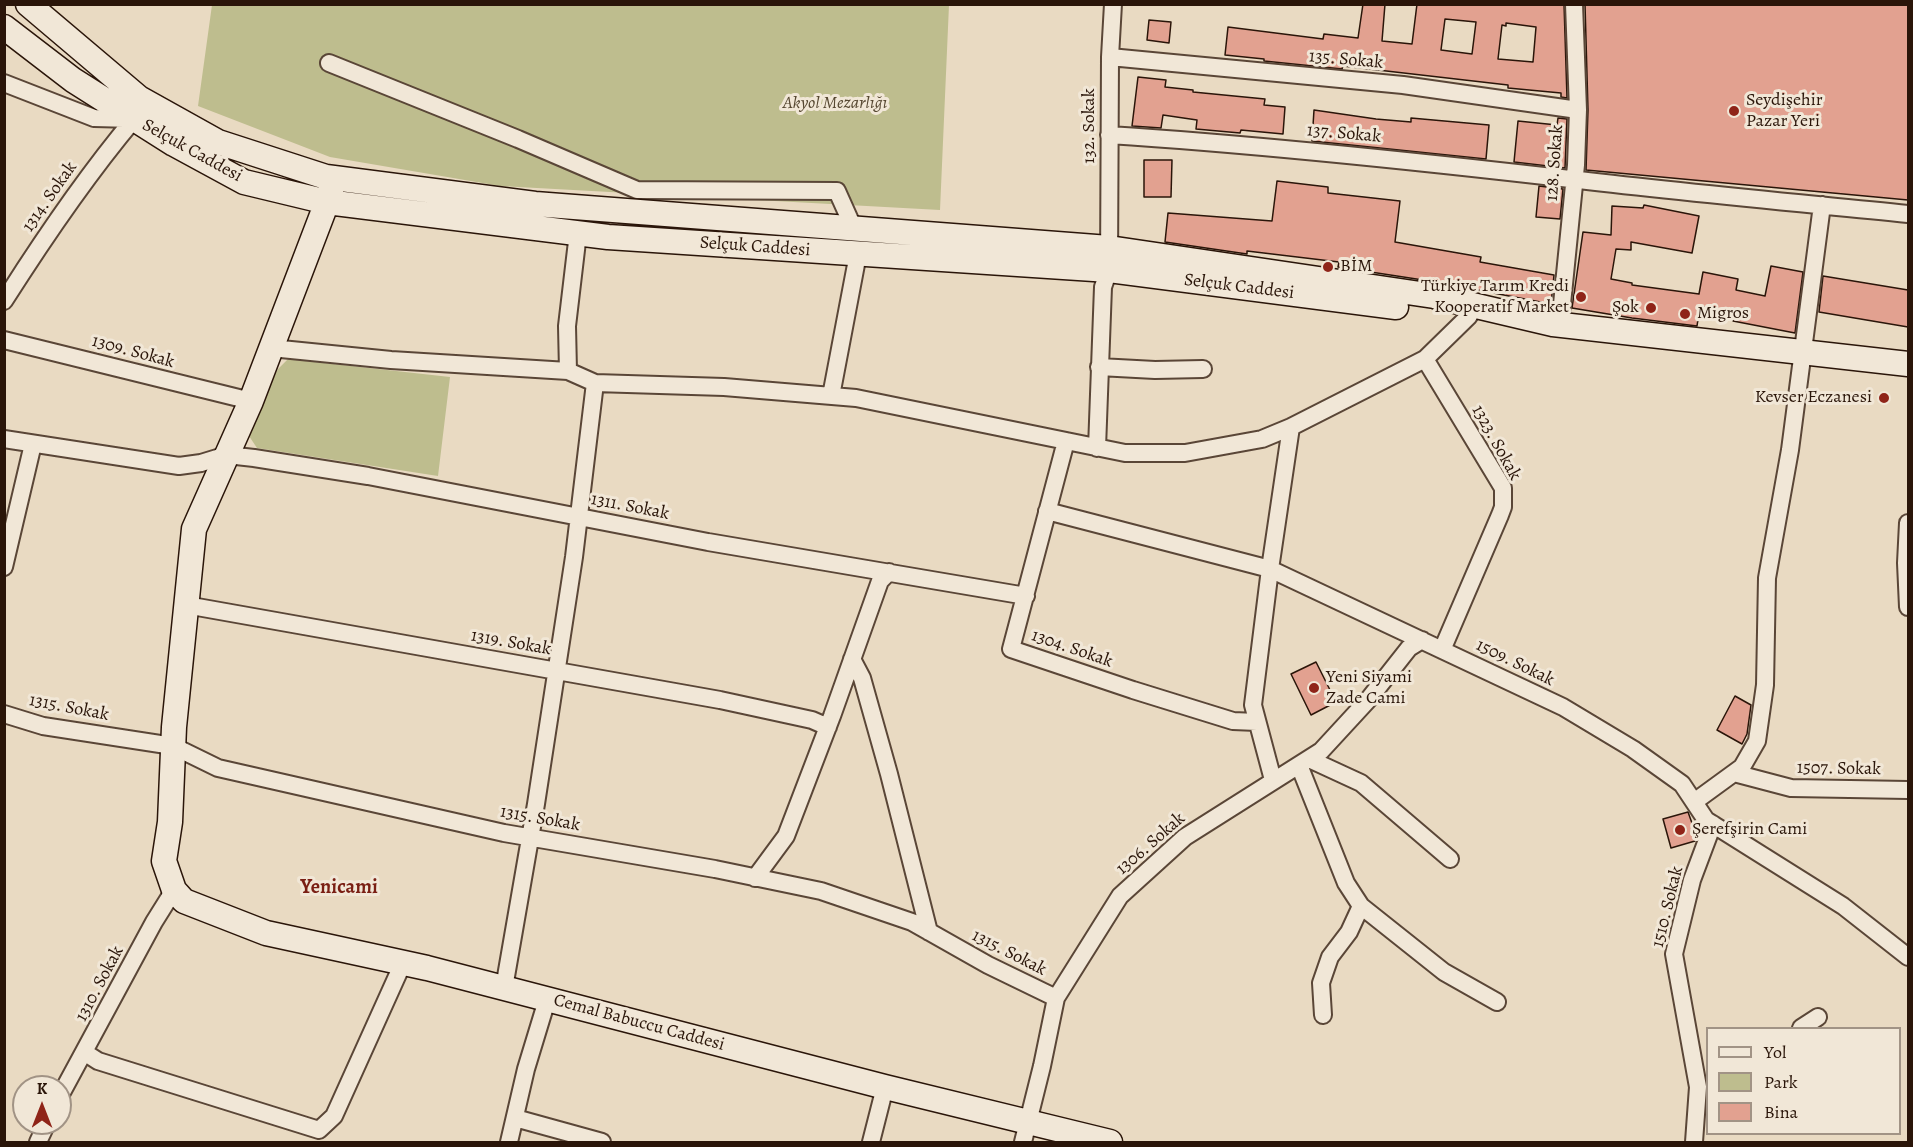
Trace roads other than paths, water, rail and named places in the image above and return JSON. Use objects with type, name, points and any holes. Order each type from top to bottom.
[{"type":"main road","points":[[28,4],[149,104],[218,142],[334,178],[535,204],[855,229],[1434,296],[1557,324],[1908,364]]},
{"type":"main road","name":"Selçuk Caddesi","points":[[4,27],[73,80],[174,144],[244,182],[327,202],[608,237],[858,254],[1109,259],[1470,316],[1557,324]]},
{"type":"main road","points":[[174,890],[164,861],[170,822],[173,746],[194,529],[251,401],[327,202],[334,178]]},
{"type":"main road","name":"Cemal Babuccu Caddesi","points":[[174,890],[184,901],[266,933],[504,988],[885,1088],[1025,1133],[1110,1143]]},
{"type":"street","name":"132. Sokak","points":[[1097,448],[1102,287],[1109,259],[1110,57],[1113,4]]},
{"type":"street","name":"128. Sokak","points":[[1557,324],[1575,180],[1578,110],[1574,4]]},
{"type":"street","name":"135. Sokak","points":[[1110,57],[1403,85],[1578,110]]},
{"type":"street","points":[[329,63],[638,190],[837,191],[855,229]]},
{"type":"street","points":[[4,83],[94,118],[134,119]]},
{"type":"street","name":"1314. Sokak","points":[[4,302],[44,238],[107,151],[134,119]]},
{"type":"street","name":"137. Sokak","points":[[1109,135],[1221,142],[1415,161],[1908,214]]},
{"type":"street","points":[[1694,802],[1742,768],[1757,741],[1766,686],[1767,578],[1790,450],[1822,205]]},
{"type":"street","points":[[568,370],[567,326],[578,234]]},
{"type":"street","points":[[831,396],[858,254]]},
{"type":"street","points":[[271,348],[391,360],[568,370],[595,383],[724,387],[856,398],[1125,453],[1185,453],[1262,439],[1291,427],[1425,359],[1470,316]]},
{"type":"street","name":"1309. Sokak","points":[[4,340],[251,401]]},
{"type":"street","name":"1323. Sokak","points":[[1425,359],[1503,488],[1503,507],[1500,515],[1442,650]]},
{"type":"street","points":[[1099,367],[1155,370],[1203,369]]},
{"type":"street","points":[[504,988],[574,556],[595,383]]},
{"type":"street","points":[[1273,780],[1253,705],[1291,427]]},
{"type":"street","points":[[4,439],[179,466],[201,463],[228,455]]},
{"type":"street","name":"1304. Sokak","points":[[1066,441],[1011,649],[1233,721],[1257,722]]},
{"type":"street","points":[[4,567],[33,444]]},
{"type":"street","name":"1311. Sokak","points":[[228,455],[368,476],[708,542],[1026,596]]},
{"type":"street","name":"1509. Sokak","points":[[1047,512],[1270,569],[1563,707],[1633,749],[1682,784],[1706,820],[1843,906],[1908,957]]},
{"type":"street","points":[[1908,523],[1906,563],[1908,607]]},
{"type":"street","points":[[755,878],[786,836],[880,581],[889,572]]},
{"type":"street","name":"1319. Sokak","points":[[186,605],[720,700],[812,720],[828,727]]},
{"type":"street","name":"1306. Sokak","points":[[1025,1133],[1056,998],[1120,896],[1185,837],[1321,751],[1368,700],[1409,648],[1422,640]]},
{"type":"street","points":[[852,658],[862,678],[889,774],[929,932]]},
{"type":"street","name":"1315. Sokak","points":[[4,714],[44,726],[173,746],[218,768],[366,803],[530,838],[636,855],[821,891],[912,922],[988,965],[1056,998]]},
{"type":"street","points":[[1304,762],[1361,783],[1450,859]]},
{"type":"street","points":[[1304,762],[1346,883],[1361,906],[1444,972],[1497,1002]]},
{"type":"street","name":"1507. Sokak","points":[[1734,773],[1791,788],[1908,790]]},
{"type":"street","name":"1510. Sokak","points":[[1694,1143],[1700,1055],[1674,954],[1692,880],[1713,824]]},
{"type":"street","name":"1310. Sokak","points":[[71,1075],[154,922],[174,890]]},
{"type":"street","points":[[1323,1015],[1321,983],[1327,965],[1330,957],[1349,932],[1361,906]]},
{"type":"street","points":[[84,1052],[98,1061],[320,1130],[334,1116],[403,963]]},
{"type":"street","points":[[509,1143],[526,1069],[547,1000]]},
{"type":"street","points":[[1803,1027],[1818,1017]]},
{"type":"street","points":[[871,1143],[885,1088]]},
{"type":"street","points":[[515,1118],[602,1143]]},
{"type":"place","name":"Seydişehir Pazar Yeri","points":[[1734,111]]},
{"type":"place","name":"BİM","points":[[1328,267]]},
{"type":"place","name":"Türkiye Tarım Kredi Kooperatif Market","points":[[1581,297]]},
{"type":"place","name":"Şok","points":[[1651,308]]},
{"type":"place","name":"Migros","points":[[1685,314]]},
{"type":"place","name":"Kevser Eczanesi","points":[[1884,398]]},
{"type":"place","name":"Yeni Siyami Zade Cami","points":[[1314,688]]},
{"type":"place","name":"Şerefşirin Cami","points":[[1680,830]]},
{"type":"district","name":"Yenicami","points":[[339,888]]},
{"type":"park label","name":"Akyol Mezarlığı","points":[[835,104]]}]
